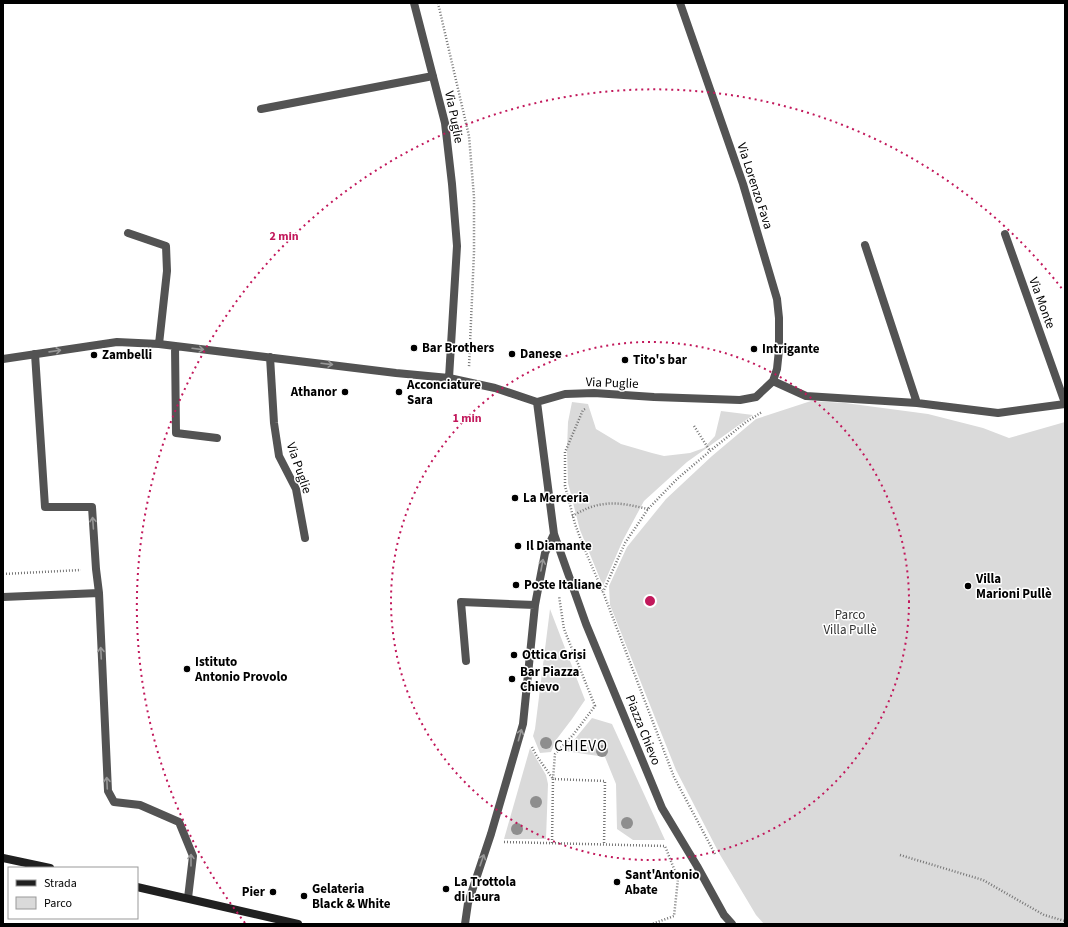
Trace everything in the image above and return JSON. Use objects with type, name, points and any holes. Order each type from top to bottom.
[{"type":"street","name":"Via Puglie","points":[[414,3],[445,124],[452,184],[457,246],[448,378]]},
{"type":"street","name":"Via Lorenzo Fava","points":[[680,3],[744,184],[777,299],[779,318],[779,350],[777,369],[773,381]]},
{"type":"street","name":"Via Puglie","points":[[261,109],[432,76]]},
{"type":"street","points":[[128,233],[166,246],[167,271],[158,344]]},
{"type":"street","name":"Via Monte","points":[[773,381],[806,396],[917,403],[998,413],[1065,403],[1005,234]]},
{"type":"street","points":[[864,245],[917,403]]},
{"type":"street","points":[[3,359],[117,342],[158,344],[448,378],[495,388],[537,402]]},
{"type":"street","points":[[175,346],[176,433],[217,438]]},
{"type":"street","points":[[35,354],[45,507],[92,507],[99,593],[108,791],[114,802],[140,805],[179,822],[193,856],[188,898]]},
{"type":"street","name":"Via Puglie","points":[[270,357],[274,423],[279,456],[296,489],[305,538]]},
{"type":"street","name":"Via Puglie","points":[[537,402],[565,394],[594,393],[740,400],[756,397],[773,381]]},
{"type":"street","name":"Piazza Chievo","points":[[537,402],[554,534],[586,624],[662,808],[697,866],[724,915],[732,924]]},
{"type":"street","points":[[465,924],[468,903],[488,842],[523,724],[535,605],[545,553],[554,534]]},
{"type":"street","points":[[3,597],[99,593]]},
{"type":"street","points":[[466,661],[461,602],[535,605]]},
{"type":"street","points":[[3,858],[45,867]]},
{"type":"street","points":[[138,887],[298,924]]},
{"type":"path","points":[[589,406],[583,410],[565,452],[565,486],[572,516],[603,592],[674,777],[715,854]]},
{"type":"path","points":[[603,592],[625,543],[648,509],[677,479],[710,451],[746,422],[768,408]]},
{"type":"path","points":[[694,426],[710,451]]},
{"type":"path","points":[[572,516],[587,508],[605,504],[624,504],[648,509]]},
{"type":"path","points":[[3,574],[96,569]]},
{"type":"path","points":[[552,843],[555,754],[595,706],[564,630],[558,592]]},
{"type":"path","points":[[523,724],[536,755],[553,779]]},
{"type":"path","points":[[553,779],[605,781],[604,844]]},
{"type":"path","points":[[488,842],[665,846],[678,879],[674,916],[652,924]]},
{"type":"path","points":[[900,855],[984,880],[1044,915],[1065,921]]},
{"type":"green space","name":"Parco Villa Pullè","points":[[811,401],[845,403],[928,414],[983,428],[1009,438],[1065,422],[1065,924],[764,924],[756,915],[719,853],[676,770],[610,605],[609,586],[627,547],[666,499],[712,456],[756,419]]},
{"type":"green space","points":[[572,402],[588,404],[596,429],[621,444],[664,456],[690,453],[704,448],[715,436],[721,411],[753,415],[687,462],[644,501],[623,540],[603,586],[580,530],[568,483],[568,422]]},
{"type":"green space","points":[[550,609],[585,700],[556,740],[551,752],[540,753],[533,736]]},
{"type":"green space","points":[[592,718],[612,724],[665,840],[633,840],[617,829],[616,784],[605,757],[565,751]]},
{"type":"green space","points":[[530,748],[546,775],[548,784],[546,839],[504,839]]},
{"type":"place","name":"Bar Brothers","points":[[414,348]]},
{"type":"place","name":"Intrigante","points":[[754,349]]},
{"type":"place","name":"Danese","points":[[512,354]]},
{"type":"place","name":"Zambelli","points":[[94,355]]},
{"type":"place","name":"Tito's bar","points":[[625,360]]},
{"type":"place","name":"Athanor","points":[[345,392]]},
{"type":"place","name":"Acconciature Sara","points":[[399,392]]},
{"type":"place","name":"La Merceria","points":[[515,498]]},
{"type":"place","name":"Il Diamante","points":[[518,546]]},
{"type":"place","name":"Poste Italiane","points":[[516,585]]},
{"type":"place","name":"Villa Marioni Pullè","points":[[968,586]]},
{"type":"place","name":"Ottica Grisi","points":[[514,655]]},
{"type":"place","name":"Istituto Antonio Provolo","points":[[187,669]]},
{"type":"place","name":"Bar Piazza Chievo","points":[[512,679]]},
{"type":"place","name":"Sant'Antonio Abate","points":[[617,882]]},
{"type":"place","name":"La Trottola di Laura","points":[[446,889]]},
{"type":"place","name":"Pier","points":[[273,892]]},
{"type":"place","name":"Gelateria Black & White","points":[[304,896]]},
{"type":"district","name":"CHIEVO","points":[[581,746]]}]
